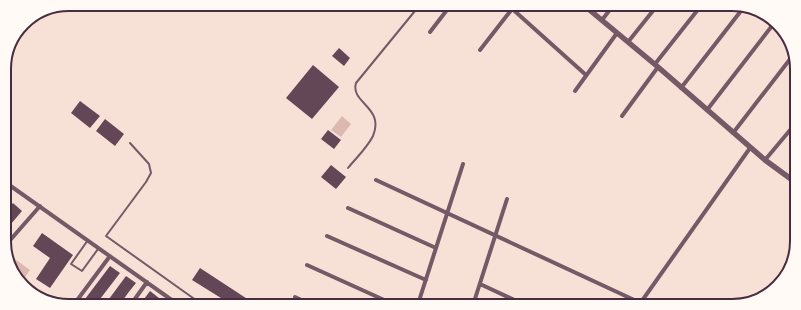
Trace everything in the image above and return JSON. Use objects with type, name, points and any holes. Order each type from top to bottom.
[{"type":"street","points":[[430,32],[446,11]]},
{"type":"street","points":[[480,50],[509,11]]},
{"type":"street","points":[[514,11],[586,75]]},
{"type":"street","points":[[591,11],[750,148],[790,178]]},
{"type":"street","points":[[602,20],[609,11]]},
{"type":"street","points":[[628,42],[653,11]]},
{"type":"street","points":[[622,116],[656,66],[697,11]]},
{"type":"street","points":[[681,88],[741,12]]},
{"type":"street","points":[[707,110],[772,27]]},
{"type":"street","points":[[575,91],[617,33]]},
{"type":"street","points":[[733,133],[790,60]]},
{"type":"street","points":[[765,160],[790,130]]},
{"type":"street","points":[[643,299],[750,148]]},
{"type":"street","points":[[420,299],[463,164]]},
{"type":"street","points":[[376,180],[628,299]]},
{"type":"street","points":[[11,186],[170,299]]},
{"type":"street","points":[[475,299],[508,199]]},
{"type":"street","points":[[11,239],[40,206]]},
{"type":"street","points":[[348,208],[436,248]]},
{"type":"street","points":[[328,236],[426,280]]},
{"type":"street","points":[[78,299],[110,256]]},
{"type":"street","points":[[307,265],[382,299]]},
{"type":"street","points":[[135,299],[147,282]]},
{"type":"street","points":[[480,284],[511,299]]},
{"type":"street","points":[[295,297],[299,299]]},
{"type":"lane","points":[[348,168],[370,140],[375,126],[372,112],[356,93],[356,83],[415,11]]},
{"type":"lane","points":[[130,143],[149,164],[151,173],[106,236],[194,299]]},
{"type":"lane","points":[[88,240],[71,264],[82,271],[98,248]]},
{"type":"shaded area","points":[[342,116],[351,124],[341,137],[331,130]]},
{"type":"shaded area","points":[[13,258],[30,270],[24,278]]},
{"type":"building","points":[[339,48],[350,58],[344,66],[332,56]]},
{"type":"building","points":[[313,65],[339,87],[312,119],[286,98]]},
{"type":"building","points":[[80,101],[100,116],[90,128],[71,113]]},
{"type":"building","points":[[105,119],[124,134],[115,146],[96,131]]},
{"type":"building","points":[[328,130],[341,140],[334,149],[321,139]]},
{"type":"building","points":[[331,165],[346,177],[336,189],[321,177]]},
{"type":"building","points":[[13,203],[22,211],[11,224],[11,205]]},
{"type":"building","points":[[42,233],[73,255],[50,288],[36,279],[50,258],[33,246]]},
{"type":"building","points":[[110,266],[120,273],[100,299],[85,299]]},
{"type":"building","points":[[200,268],[247,299],[223,299],[192,280]]},
{"type":"building","points":[[126,276],[136,283],[124,299],[109,299]]},
{"type":"building","points":[[150,291],[159,298],[158,299],[144,299]]}]
